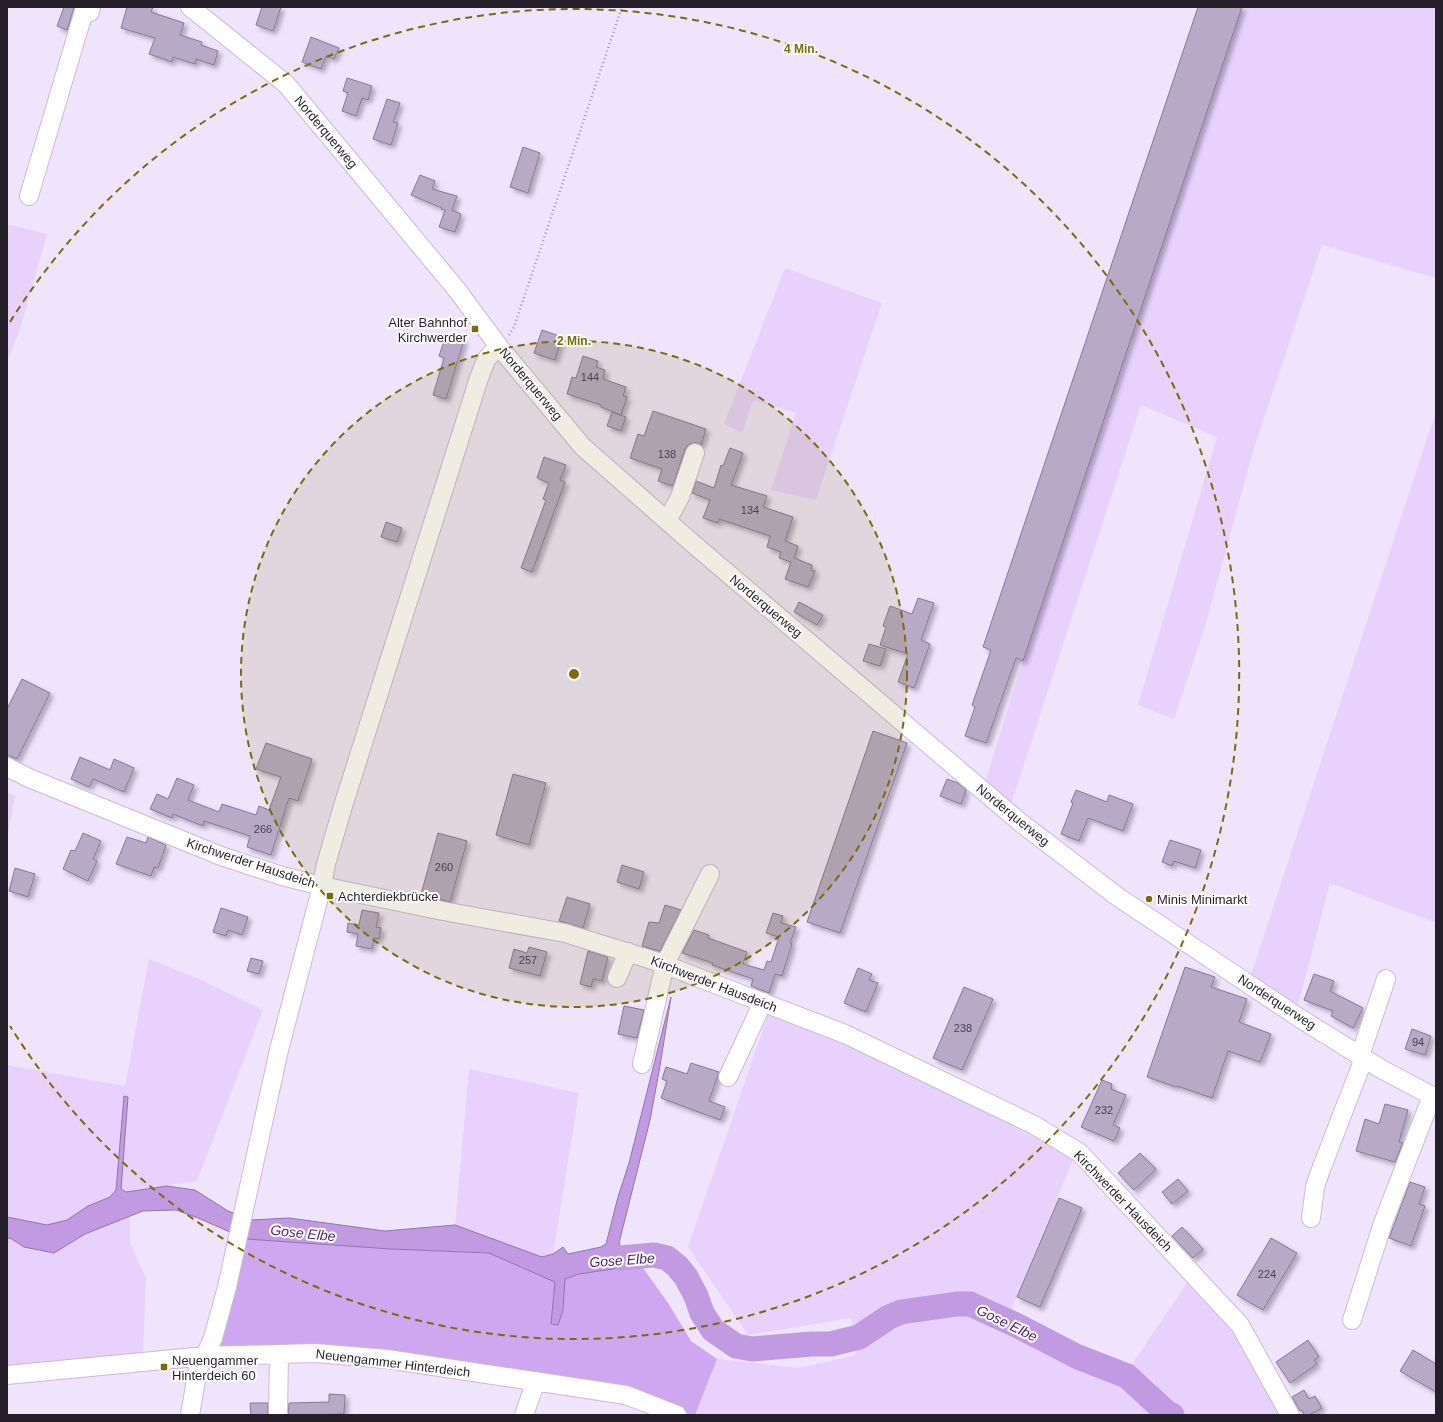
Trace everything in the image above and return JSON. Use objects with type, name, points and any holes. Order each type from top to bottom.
[{"type":"street","points":[[29,196],[84,11],[90,12],[91,7]]},
{"type":"street","name":"Norderquerweg","points":[[190,7],[286,84],[457,290],[500,348],[583,447],[667,521],[1021,823],[1118,897],[1362,1057],[1434,1097]]},
{"type":"street","points":[[190,1415],[198,1368],[213,1338],[237,1245],[279,1050],[322,886],[326,864],[354,768],[479,378],[486,359],[492,352],[500,348]]},
{"type":"street","points":[[667,521],[680,497],[695,453]]},
{"type":"street","name":"Kirchwerder Hausdeich","points":[[7,767],[29,778],[221,856],[322,886],[443,911],[565,933],[665,964],[852,1037],[1034,1125],[1080,1153],[1240,1325],[1290,1415]]},
{"type":"street","points":[[642,1064],[665,964],[710,874]]},
{"type":"street","points":[[617,978],[628,952]]},
{"type":"street","points":[[1311,1218],[1315,1187],[1362,1057],[1386,979]]},
{"type":"street","points":[[728,1077],[763,1002]]},
{"type":"street","points":[[1352,1320],[1383,1223],[1434,1097]]},
{"type":"street","name":"Neuengammer Hinterdeich","points":[[7,1375],[205,1356],[315,1353],[387,1359],[626,1395],[677,1415]]},
{"type":"street","points":[[278,1415],[279,1354]]},
{"type":"street","points":[[524,1415],[536,1381]]},
{"type":"path","points":[[500,348],[514,327],[622,7]]},
{"type":"shaded area","points":[[1242,7],[1436,7],[1436,278],[1322,245],[1253,451],[1204,630],[1174,719],[1138,705],[1217,437],[1141,405],[1011,804],[985,782],[1023,661]]},
{"type":"shaded area","points":[[7,224],[47,234],[20,329],[7,362]]},
{"type":"shaded area","points":[[785,268],[882,303],[816,500],[771,490],[796,413],[753,400],[742,433],[724,424]]},
{"type":"shaded area","points":[[1436,411],[1436,923],[1330,883],[1297,1009],[1250,978]]},
{"type":"shaded area","points":[[7,792],[15,796],[7,838]]},
{"type":"shaded area","points":[[149,959],[199,979],[263,1010],[197,1181],[130,1191],[130,1243],[146,1278],[143,1354],[7,1367],[7,1065],[125,1086]]},
{"type":"shaded area","points":[[769,1012],[841,1040],[1074,1157],[1003,1330],[1070,1365],[1130,1386],[1157,1415],[695,1415],[717,1359],[799,1368],[856,1355],[851,1318],[748,1335],[688,1247]]},
{"type":"shaded area","points":[[469,1069],[579,1093],[553,1254],[542,1257],[455,1225]]},
{"type":"shaded area","points":[[246,1239],[391,1249],[489,1253],[555,1282],[551,1324],[557,1325],[565,1279],[579,1274],[641,1265],[668,1303],[691,1341],[717,1359],[695,1415],[691,1415],[633,1390],[219,1347]]},
{"type":"shaded area","points":[[1190,1279],[1234,1327],[1280,1415],[1189,1415],[1174,1409],[1153,1381],[1132,1364]]},
{"type":"water","points":[[671,997],[650,1120],[619,1243],[621,1247],[654,1255],[641,1265],[579,1274],[565,1279],[563,1310],[558,1325],[551,1324],[555,1282],[489,1253],[391,1249],[246,1239],[176,1210],[143,1211],[85,1234],[54,1253],[24,1247],[10,1238],[7,1239],[7,1217],[47,1225],[67,1220],[88,1206],[110,1197],[116,1190],[124,1096],[128,1097],[121,1189],[126,1192],[167,1186],[195,1190],[228,1211],[251,1220],[289,1218],[385,1231],[455,1225],[542,1257],[553,1254],[563,1247],[568,1254],[601,1247],[606,1244],[618,1197],[629,1163]]},
{"type":"building","points":[[64,7],[74,7],[67,30],[57,26]]},
{"type":"building","points":[[127,7],[153,7],[151,12],[184,23],[180,35],[202,42],[201,45],[218,51],[214,65],[196,59],[195,64],[173,57],[172,62],[149,54],[155,38],[121,28]]},
{"type":"building","points":[[262,7],[281,7],[273,31],[256,25]]},
{"type":"building","points":[[1198,7],[1242,7],[1023,661],[1016,658],[986,743],[965,736],[975,707],[972,705],[991,650],[983,647]]},
{"type":"building","points":[[311,37],[339,48],[334,59],[326,56],[321,69],[302,62]]},
{"type":"building","points":[[347,78],[372,86],[368,100],[362,98],[356,116],[342,111],[348,93],[343,91]]},
{"type":"building","points":[[387,99],[400,103],[393,122],[398,123],[391,145],[373,139]]},
{"type":"building","points":[[523,147],[540,153],[528,193],[510,187]]},
{"type":"building","points":[[420,175],[435,181],[432,189],[457,196],[452,210],[461,214],[455,232],[439,227],[445,210],[411,195]]},
{"type":"building","points":[[542,330],[562,337],[555,360],[534,353]]},
{"type":"building","points":[[446,335],[464,340],[446,399],[433,395],[444,358],[439,356]]},
{"type":"building","points":[[583,356],[598,361],[596,367],[605,370],[603,379],[626,387],[623,396],[627,397],[621,415],[601,407],[601,405],[567,394],[572,377],[576,378]]},
{"type":"building","points":[[653,411],[706,429],[701,445],[698,443],[693,443],[688,445],[685,449],[673,486],[658,481],[662,469],[630,458],[638,434],[644,436]]},
{"type":"building","points":[[612,412],[626,417],[621,431],[607,426]]},
{"type":"building","points":[[730,448],[743,453],[731,485],[767,496],[763,507],[793,517],[785,541],[798,546],[794,558],[812,565],[811,570],[815,571],[808,587],[785,579],[791,562],[779,558],[781,552],[767,547],[770,536],[719,519],[718,523],[703,518],[710,500],[692,493],[696,481],[714,488],[721,465],[723,466]]},
{"type":"building","points":[[544,457],[566,465],[560,480],[565,482],[532,572],[521,568],[546,500],[543,499],[549,483],[537,478]]},
{"type":"building","points":[[386,522],[402,528],[397,542],[381,537]]},
{"type":"building","points":[[918,598],[934,603],[921,640],[930,644],[914,688],[898,682],[908,654],[880,645],[886,627],[883,626],[890,606],[912,614]]},
{"type":"building","points":[[799,602],[823,615],[817,625],[794,612]]},
{"type":"building","points":[[869,644],[886,649],[880,666],[863,661]]},
{"type":"building","points":[[22,679],[50,693],[17,759],[7,755],[7,709]]},
{"type":"building","points":[[873,731],[907,743],[840,933],[807,922]]},
{"type":"building","points":[[266,743],[312,759],[298,801],[289,798],[271,855],[247,847],[250,836],[204,821],[203,826],[173,814],[172,818],[150,809],[157,794],[168,799],[177,778],[194,785],[188,800],[219,812],[222,804],[256,815],[259,806],[269,810],[281,777],[256,769]]},
{"type":"building","points":[[80,757],[110,770],[114,759],[134,768],[124,792],[93,779],[89,787],[71,779]]},
{"type":"building","points":[[513,774],[546,783],[529,845],[496,835]]},
{"type":"building","points":[[947,779],[958,783],[966,790],[961,804],[940,796]]},
{"type":"building","points":[[1076,790],[1107,802],[1109,795],[1133,804],[1123,831],[1088,818],[1079,841],[1061,834],[1073,803],[1071,802]]},
{"type":"building","points":[[83,833],[101,841],[93,859],[97,861],[88,881],[63,869],[71,850],[75,851]]},
{"type":"building","points":[[438,833],[467,841],[450,902],[421,894]]},
{"type":"building","points":[[127,837],[146,843],[148,837],[166,845],[158,868],[154,867],[151,876],[116,864]]},
{"type":"building","points":[[1170,840],[1201,850],[1195,868],[1174,861],[1172,866],[1162,862]]},
{"type":"building","points":[[622,865],[644,872],[639,889],[617,882]]},
{"type":"building","points":[[15,868],[35,874],[28,897],[9,891]]},
{"type":"building","points":[[567,897],[590,904],[583,928],[559,921]]},
{"type":"building","points":[[665,905],[681,910],[660,951],[642,946],[649,922],[659,923]]},
{"type":"building","points":[[221,908],[248,917],[242,935],[228,930],[226,936],[213,932]]},
{"type":"building","points":[[362,910],[379,913],[376,927],[381,928],[379,939],[374,938],[372,949],[356,946],[358,934],[347,932],[348,923],[359,925]]},
{"type":"building","points":[[773,913],[783,916],[781,923],[796,927],[790,943],[792,944],[782,976],[775,974],[769,993],[751,986],[753,979],[712,965],[713,963],[682,953],[694,930],[709,935],[708,938],[747,952],[743,964],[764,970],[767,961],[771,962],[779,937],[766,933]]},
{"type":"building","points":[[529,947],[547,952],[540,976],[509,968],[514,949],[527,953]]},
{"type":"building","points":[[588,951],[608,957],[602,981],[593,979],[591,987],[580,984]]},
{"type":"building","points":[[251,958],[263,961],[259,974],[247,971]]},
{"type":"building","points":[[1185,967],[1215,977],[1211,987],[1247,999],[1239,1022],[1271,1034],[1260,1062],[1228,1051],[1212,1098],[1147,1077]]},
{"type":"building","points":[[858,968],[872,974],[869,980],[878,983],[866,1012],[844,1003]]},
{"type":"building","points":[[1314,974],[1334,981],[1330,991],[1363,1008],[1353,1028],[1331,1016],[1333,1011],[1304,1000]]},
{"type":"building","points":[[964,987],[993,999],[962,1070],[933,1058]]},
{"type":"building","points":[[624,1006],[644,1010],[637,1038],[618,1034]]},
{"type":"building","points":[[1412,1029],[1431,1036],[1425,1055],[1405,1049]]},
{"type":"building","points":[[691,1063],[719,1072],[709,1101],[725,1107],[720,1120],[661,1098],[667,1081],[662,1079],[666,1067],[687,1074]]},
{"type":"building","points":[[1102,1080],[1112,1084],[1111,1089],[1126,1095],[1113,1125],[1120,1128],[1114,1141],[1081,1127]]},
{"type":"building","points":[[1385,1104],[1408,1110],[1399,1142],[1403,1143],[1395,1162],[1356,1151],[1365,1119],[1379,1124]]},
{"type":"building","points":[[1140,1153],[1156,1169],[1134,1190],[1118,1173]]},
{"type":"building","points":[[1178,1179],[1188,1191],[1172,1204],[1162,1192]]},
{"type":"building","points":[[1410,1182],[1425,1187],[1419,1204],[1425,1206],[1411,1246],[1389,1238]]},
{"type":"building","points":[[1059,1198],[1082,1208],[1040,1307],[1017,1297]]},
{"type":"building","points":[[1182,1227],[1203,1249],[1193,1258],[1172,1236]]},
{"type":"building","points":[[1271,1238],[1297,1253],[1263,1310],[1237,1295]]},
{"type":"building","points":[[1308,1340],[1319,1357],[1314,1360],[1317,1364],[1290,1383],[1276,1362]]},
{"type":"building","points":[[1413,1350],[1436,1364],[1436,1392],[1400,1371]]},
{"type":"building","points":[[1304,1390],[1309,1399],[1315,1396],[1322,1408],[1309,1415],[1304,1415],[1302,1410],[1300,1411],[1292,1397]]},
{"type":"building","points":[[329,1394],[345,1395],[344,1414],[288,1415],[289,1403],[329,1402]]},
{"type":"building","points":[[250,1403],[268,1403],[268,1415],[251,1415]]},
{"type":"waterway","name":"Gose Elbe","points":[[621,1258],[654,1255],[667,1258],[677,1266],[686,1277],[696,1296],[702,1313],[713,1330],[736,1346],[752,1349],[812,1344],[831,1344],[859,1337],[889,1317],[901,1312],[957,1304],[970,1304],[1018,1326],[1078,1357],[1127,1376],[1167,1413],[1172,1415]]},
{"type":"place","name":"Alter Bahnhof Kirchwerder","points":[[475,329]]},
{"type":"place","name":"Achterdiekbrücke","points":[[330,896]]},
{"type":"place","name":"Minis Minimarkt","points":[[1149,899]]},
{"type":"place","name":"Neuengammer Hinterdeich 60","points":[[164,1367]]}]
